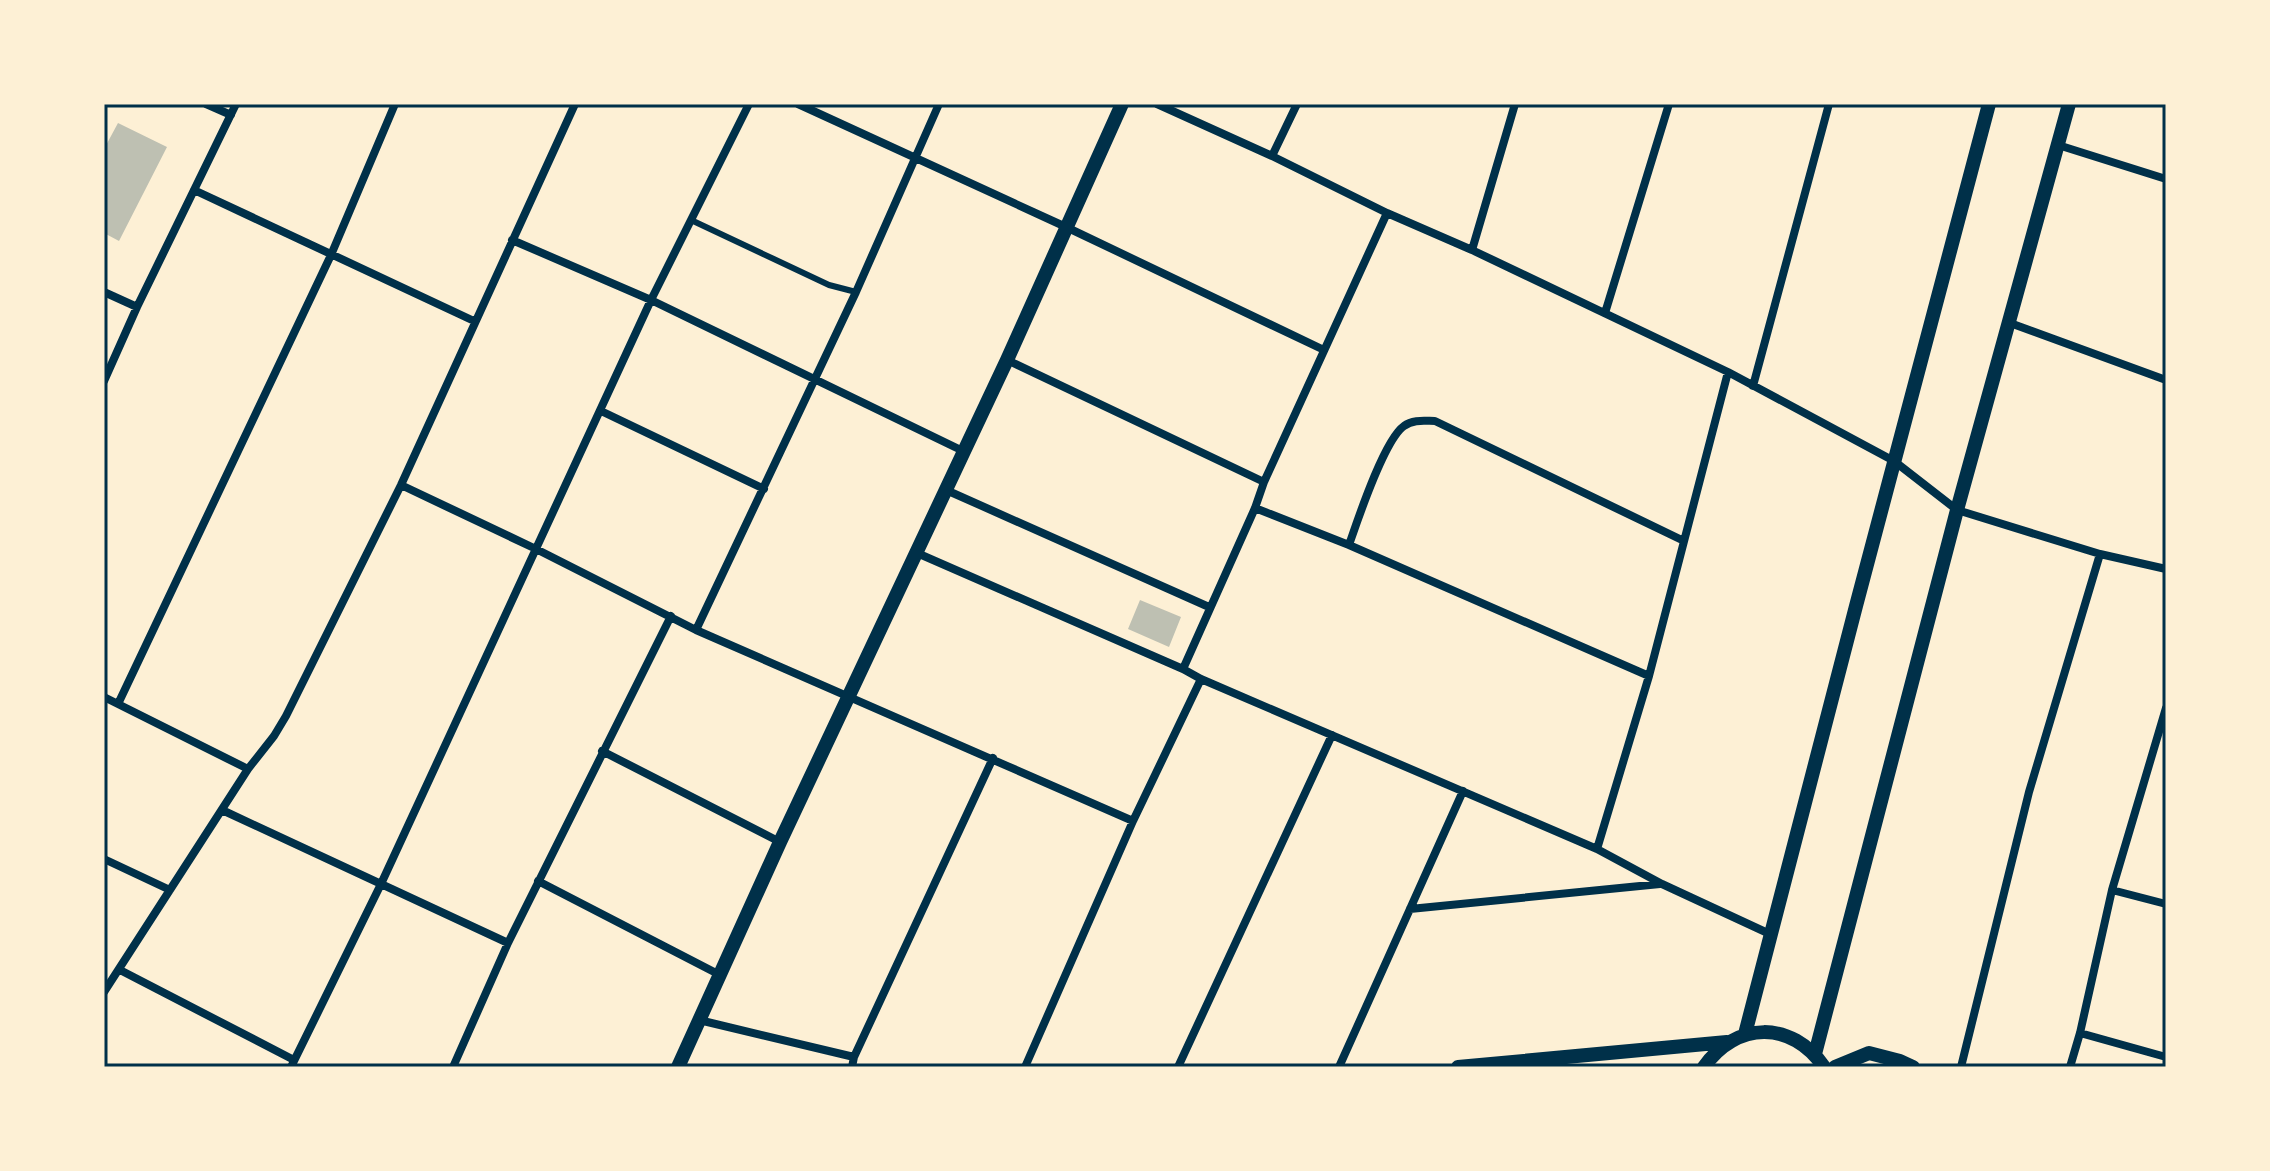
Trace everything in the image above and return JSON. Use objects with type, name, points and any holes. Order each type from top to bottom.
[{"type":"street","points":[[206,104],[231,115]]},
{"type":"street","points":[[104,381],[236,104]]},
{"type":"street","points":[[118,704],[331,255],[395,104]]},
{"type":"street","points":[[104,992],[248,769],[286,716],[401,485],[575,104]]},
{"type":"street","points":[[120,970],[292,1064],[381,884],[651,300],[749,104]]},
{"type":"street","points":[[798,104],[1324,350]]},
{"type":"street","points":[[696,630],[856,292],[939,104]]},
{"type":"street","points":[[678,1067],[780,842],[1007,360],[1122,104]]},
{"type":"street","points":[[1157,104],[1728,372],[1894,461],[1957,510],[2100,554],[2166,569]]},
{"type":"street","points":[[1272,156],[1297,104]]},
{"type":"street","points":[[1472,250],[1515,104]]},
{"type":"street","points":[[1605,313],[1669,104]]},
{"type":"street","points":[[1753,386],[1829,104]]},
{"type":"street","points":[[1745,1034],[1989,104]]},
{"type":"street","points":[[1815,1054],[1957,510],[2069,104]]},
{"type":"street","points":[[2058,145],[2166,179]]},
{"type":"street","points":[[194,190],[474,321]]},
{"type":"street","points":[[1183,669],[1264,482],[1387,213]]},
{"type":"street","points":[[512,240],[651,300],[963,451]]},
{"type":"street","points":[[104,292],[137,307]]},
{"type":"street","points":[[2010,323],[2166,380]]},
{"type":"street","points":[[1007,360],[1264,482]]},
{"type":"street","points":[[1597,849],[1649,676],[1728,372]]},
{"type":"street","points":[[601,411],[764,489]]},
{"type":"street","points":[[1349,545],[1379,466],[1394,438],[1404,425],[1419,420],[1435,421],[1684,541]]},
{"type":"street","points":[[401,485],[696,630],[1133,821]]},
{"type":"street","points":[[946,490],[1209,607]]},
{"type":"street","points":[[1255,508],[1349,545],[1649,676]]},
{"type":"street","points":[[917,553],[1597,849],[1662,884],[1772,935]]},
{"type":"street","points":[[1961,1067],[2029,792],[2100,554]]},
{"type":"street","points":[[453,1067],[508,943],[671,616]]},
{"type":"street","points":[[1025,1067],[1133,821],[1201,679]]},
{"type":"street","points":[[104,697],[248,769]]},
{"type":"street","points":[[2070,1067],[2112,890],[2166,708]]},
{"type":"street","points":[[1178,1067],[1332,735]]},
{"type":"street","points":[[2155,744],[2166,747]]},
{"type":"street","points":[[602,751],[780,842]]},
{"type":"street","points":[[699,1020],[853,1062],[993,758]]},
{"type":"street","points":[[1339,1067],[1463,791]]},
{"type":"street","points":[[222,810],[508,943]]},
{"type":"street","points":[[104,859],[170,890]]},
{"type":"street","points":[[538,881],[720,975]]},
{"type":"street","points":[[1410,909],[1662,884]]},
{"type":"street","points":[[2112,890],[2166,904]]},
{"type":"street","points":[[1704,1067],[1712,1054],[1727,1042],[1745,1034],[1764,1032],[1783,1034],[1800,1042],[1815,1054],[1824,1067]]},
{"type":"street","points":[[2080,1033],[2166,1057]]},
{"type":"street","points":[[1458,1067],[1727,1042]]},
{"type":"street","points":[[1835,1067],[1869,1053],[1913,1067]]},
{"type":"lane","points":[[691,220],[829,285],[856,292]]},
{"type":"building","points":[[118,123],[167,147],[119,241],[104,233],[104,149]]},
{"type":"building","points":[[1140,600],[1181,617],[1169,647],[1128,629]]}]
